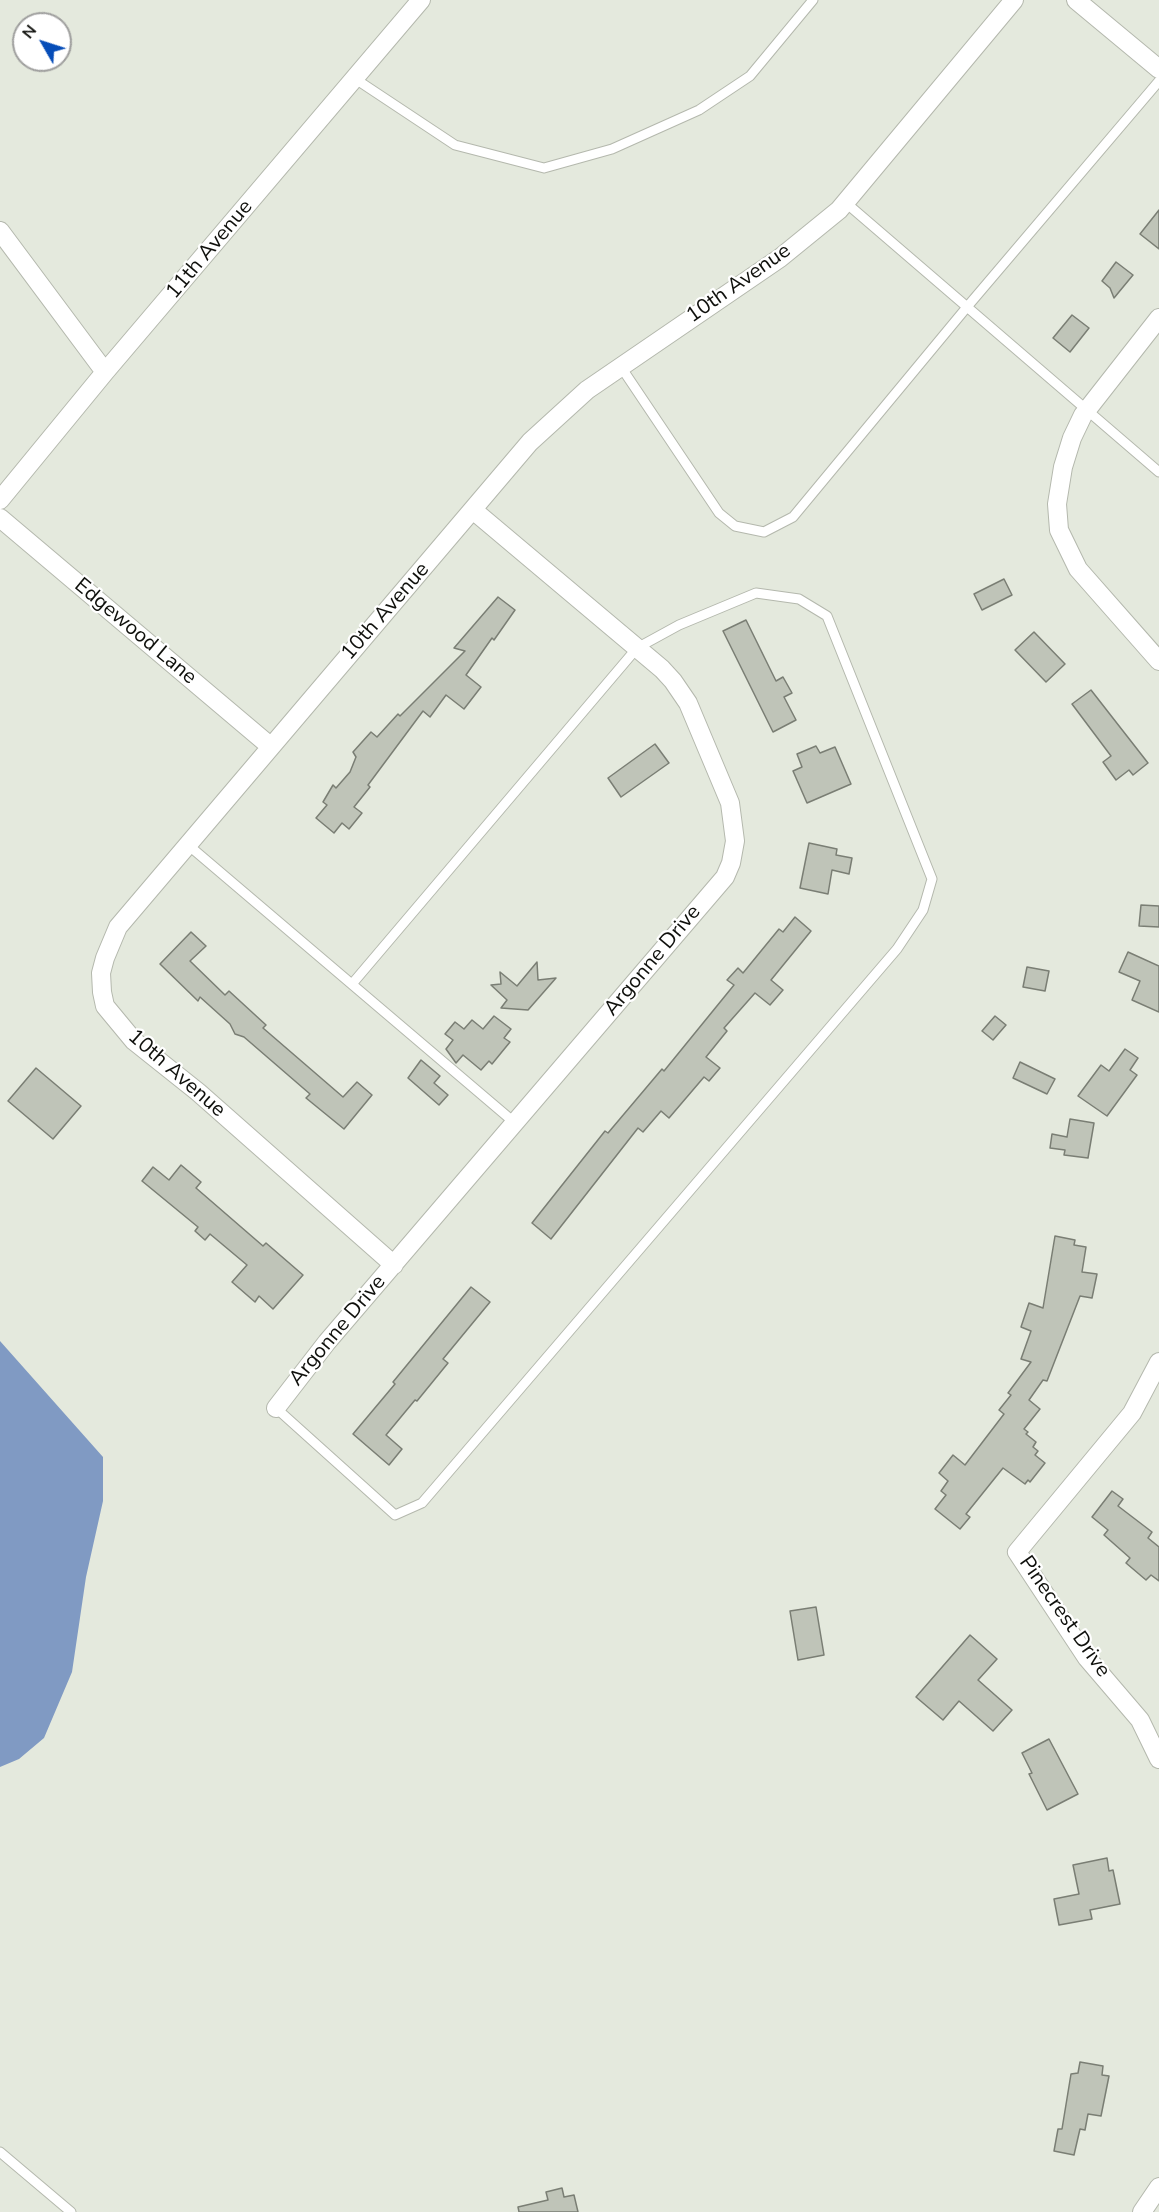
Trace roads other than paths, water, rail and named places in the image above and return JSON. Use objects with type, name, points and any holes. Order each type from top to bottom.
[{"type":"street","name":"11th Avenue","points":[[0,500],[105,372],[421,0]]},
{"type":"street","name":"10th Avenue","points":[[394,1264],[198,1092],[134,1041],[105,1006],[101,973],[118,927],[530,442],[587,390],[780,258],[845,202],[1014,0]]},
{"type":"street","points":[[1076,0],[1159,69]]},
{"type":"street","points":[[0,231],[105,372]]},
{"type":"street","points":[[1159,318],[1087,410],[1072,438],[1061,476],[1057,504],[1059,530],[1066,549],[1078,569],[1159,661]]},
{"type":"street","name":"Argonne Drive","points":[[276,1408],[327,1342],[725,877],[731,863],[735,841],[730,803],[688,703],[673,681],[662,669],[473,510]]},
{"type":"street","name":"Edgewood Lane","points":[[0,518],[270,747]]},
{"type":"street","name":"Pinecrest Drive","points":[[1159,1362],[1132,1413],[1017,1552],[1087,1658],[1140,1720],[1159,1759]]},
{"type":"street","points":[[1142,2212],[1159,2187]]},
{"type":"lane","points":[[354,78],[455,145],[544,168],[612,149],[699,111],[750,76],[813,0]]},
{"type":"lane","points":[[621,367],[719,513],[735,526],[764,532],[793,517],[1159,81]]},
{"type":"lane","points":[[845,202],[1159,472]]},
{"type":"lane","points":[[276,1408],[395,1515],[422,1503],[897,949],[923,910],[932,879],[827,616],[799,599],[756,593],[679,625],[637,648],[352,984]]},
{"type":"lane","points":[[187,844],[515,1123]]},
{"type":"lane","points":[[0,2152],[71,2212]]},
{"type":"water","points":[[0,1341],[103,1457],[103,1501],[86,1577],[72,1672],[44,1738],[19,1759],[0,1767]]}]
